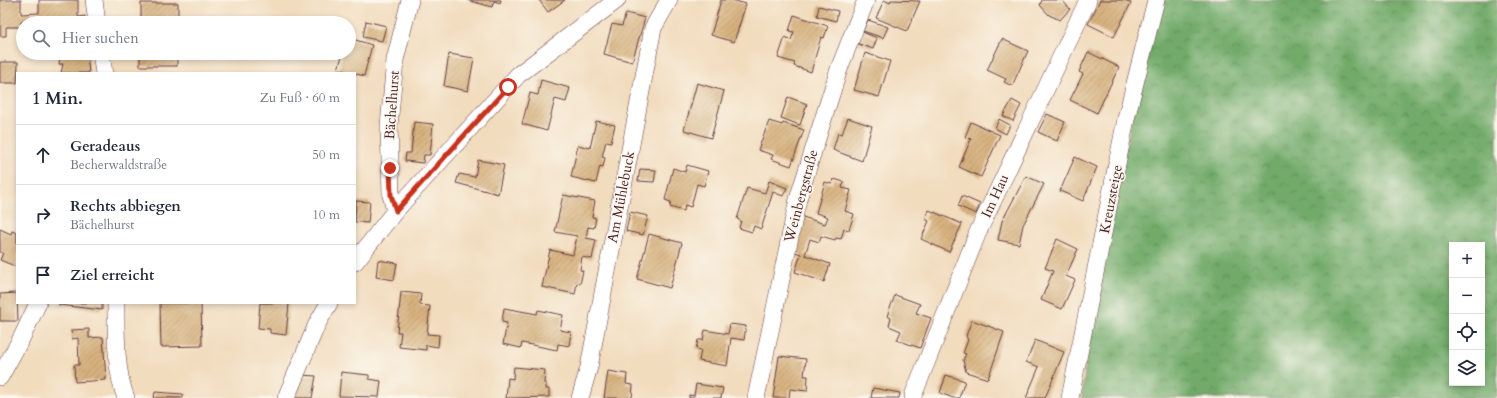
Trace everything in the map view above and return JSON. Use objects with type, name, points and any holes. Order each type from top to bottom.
[{"type":"street","points":[[94,0],[96,16]]},
{"type":"street","name":"Bächelhurst","points":[[396,211],[391,195],[389,126],[395,60],[410,0]]},
{"type":"street","points":[[356,261],[396,211],[518,76],[617,0]]},
{"type":"street","name":"Am Mühlebuck","points":[[580,398],[588,367],[653,28],[669,0]]},
{"type":"street","name":"Weinbergstraße","points":[[756,398],[798,199],[839,70],[866,0]]},
{"type":"street","name":"Im Hau","points":[[913,396],[978,232],[1088,0]]},
{"type":"street","name":"Kreuzsteige","points":[[1070,398],[1126,119],[1156,0]]},
{"type":"street","points":[[102,60],[104,72]]},
{"type":"street","points":[[0,376],[22,337],[38,304]]},
{"type":"street","points":[[116,304],[116,329],[122,387],[126,398]]},
{"type":"street","points":[[286,398],[317,324],[328,304]]},
{"type":"green space","points":[[1157,0],[1497,0],[1497,398],[1082,398],[1091,314]]},
{"type":"building","points":[[0,0],[21,0],[21,14],[39,13],[39,0],[78,0],[78,16],[16,16],[16,27],[6,27],[6,36],[0,36]]},
{"type":"building","points":[[467,0],[501,0],[500,3],[494,1],[492,7]]},
{"type":"building","points":[[539,0],[565,0],[548,12]]},
{"type":"building","points":[[721,0],[732,0],[746,4],[734,42],[711,35]]},
{"type":"building","points":[[884,0],[890,3],[891,0],[920,1],[907,31],[876,18]]},
{"type":"building","points":[[1042,0],[1062,0],[1070,9],[1060,20],[1049,15],[1040,5]]},
{"type":"building","points":[[1100,0],[1125,0],[1131,3],[1114,37],[1088,24]]},
{"type":"building","points":[[141,3],[178,3],[178,16],[141,16]]},
{"type":"building","points":[[819,6],[838,11],[836,21],[817,16]]},
{"type":"building","points":[[626,13],[645,18],[632,62],[604,54],[612,24],[622,26]]},
{"type":"building","points":[[794,15],[828,26],[824,38],[821,37],[811,72],[794,66],[795,63],[778,58],[785,37],[791,40],[794,32],[789,31]]},
{"type":"building","points":[[868,20],[888,27],[883,38],[863,31]]},
{"type":"building","points":[[366,21],[386,26],[382,41],[363,37]]},
{"type":"building","points":[[860,31],[877,38],[873,49],[856,43]]},
{"type":"building","points":[[1002,39],[1028,51],[1012,86],[1004,82],[1006,79],[987,70]]},
{"type":"building","points":[[356,40],[372,45],[364,76],[356,74],[356,72],[338,69],[341,60],[356,60]]},
{"type":"building","points":[[1088,52],[1119,67],[1097,113],[1070,100],[1083,74],[1079,72]]},
{"type":"building","points":[[865,53],[890,61],[879,97],[854,90]]},
{"type":"building","points":[[449,54],[474,58],[468,91],[444,86]]},
{"type":"building","points":[[60,60],[88,60],[89,72],[61,72],[63,64],[59,64]]},
{"type":"building","points":[[140,60],[177,60],[177,66],[140,66]]},
{"type":"building","points":[[0,62],[18,62],[16,83],[0,83]]},
{"type":"building","points":[[541,80],[570,88],[566,102],[555,99],[547,131],[522,124],[530,93],[538,95]]},
{"type":"building","points":[[697,83],[724,91],[711,138],[684,130]]},
{"type":"building","points":[[788,97],[807,104],[800,125],[781,118]]},
{"type":"building","points":[[1012,100],[1021,105],[1013,121],[1003,116]]},
{"type":"building","points":[[1047,114],[1065,122],[1057,141],[1038,132]]},
{"type":"building","points":[[848,118],[872,126],[862,161],[833,150],[838,133],[842,134]]},
{"type":"building","points":[[999,119],[1010,125],[1006,134],[995,128]]},
{"type":"building","points":[[596,121],[615,125],[611,142],[606,141],[602,157],[605,158],[603,167],[600,166],[596,183],[571,177],[578,145],[590,148]]},
{"type":"building","points":[[769,121],[782,125],[783,123],[804,130],[791,166],[771,159],[773,155],[758,150]]},
{"type":"building","points":[[414,122],[433,124],[430,155],[424,155],[423,163],[405,161],[406,153],[411,153]]},
{"type":"building","points":[[971,122],[1000,135],[981,177],[959,167],[971,139],[965,137]]},
{"type":"building","points":[[1075,157],[1097,167],[1083,201],[1060,191]]},
{"type":"building","points":[[478,160],[504,165],[498,194],[456,183],[459,174],[475,177]]},
{"type":"building","points":[[687,165],[708,171],[704,186],[697,184],[691,207],[685,205],[684,211],[670,207],[671,202],[665,200],[673,168],[685,172]]},
{"type":"building","points":[[640,169],[656,170],[654,182],[638,181]]},
{"type":"building","points":[[1026,176],[1044,184],[1023,225],[1019,244],[998,240],[1002,221]]},
{"type":"building","points":[[834,179],[844,182],[842,188],[851,190],[845,211],[854,214],[849,230],[844,229],[841,239],[836,238],[835,240],[821,236],[819,242],[810,239],[805,255],[830,264],[824,282],[795,272],[801,254],[792,251],[803,217],[825,224],[828,217],[816,213],[825,182],[832,184]]},
{"type":"building","points":[[769,181],[787,188],[783,196],[773,192],[761,229],[754,226],[752,232],[739,228],[741,221],[737,219],[747,188],[765,193]]},
{"type":"building","points":[[563,195],[595,201],[592,217],[596,218],[594,228],[588,227],[586,238],[596,240],[592,259],[582,257],[580,270],[583,271],[580,284],[577,283],[575,294],[542,287],[550,250],[573,255],[577,236],[555,232]]},
{"type":"building","points":[[962,196],[980,204],[976,214],[958,206]]},
{"type":"building","points":[[356,201],[370,202],[368,223],[356,222]]},
{"type":"building","points":[[929,210],[962,224],[949,252],[921,239],[929,221],[925,219]]},
{"type":"building","points":[[630,212],[648,216],[643,235],[626,231]]},
{"type":"building","points":[[0,229],[11,234],[12,231],[16,233],[16,267],[0,260],[3,253],[0,252]]},
{"type":"building","points":[[649,234],[682,243],[670,288],[637,279]]},
{"type":"building","points":[[1057,239],[1078,249],[1066,276],[1075,280],[1062,309],[1041,300],[1053,271],[1045,268]]},
{"type":"building","points":[[378,260],[397,263],[394,280],[376,277]]},
{"type":"building","points":[[401,292],[421,294],[420,305],[430,306],[427,334],[439,335],[438,347],[426,345],[426,350],[399,347],[401,332],[397,332]]},
{"type":"building","points":[[16,293],[18,321],[0,321],[0,294]]},
{"type":"building","points":[[895,295],[920,304],[916,313],[931,318],[920,348],[897,340],[901,331],[889,326],[891,318],[887,316]]},
{"type":"building","points":[[102,304],[102,310],[59,305]]},
{"type":"building","points":[[160,304],[201,304],[202,346],[161,347]]},
{"type":"building","points":[[260,304],[289,304],[286,335],[270,333],[270,329],[258,328]]},
{"type":"building","points":[[504,308],[537,314],[538,310],[563,315],[560,330],[571,332],[569,346],[558,344],[557,350],[522,343],[521,348],[503,344],[507,323],[502,322]]},
{"type":"building","points":[[972,320],[1004,332],[988,379],[966,372],[963,360],[966,354],[963,353],[968,340],[966,336]]},
{"type":"building","points":[[730,324],[746,326],[744,340],[731,338],[727,366],[699,361],[701,350],[696,349],[698,340],[703,340],[705,330],[728,334]]},
{"type":"building","points":[[89,329],[89,338],[103,337],[106,380],[75,382],[74,365],[79,365],[78,338],[72,339],[71,330]]},
{"type":"building","points":[[1035,340],[1064,352],[1045,398],[1026,398],[1039,367],[1026,362]]},
{"type":"building","points":[[779,356],[806,359],[804,376],[808,376],[807,391],[790,389],[789,398],[773,398]]},
{"type":"building","points":[[514,367],[545,370],[544,383],[546,383],[546,389],[549,389],[549,397],[506,398],[508,378],[513,379]]},
{"type":"building","points":[[608,371],[627,374],[626,384],[633,385],[632,398],[604,398]]},
{"type":"building","points":[[341,372],[369,375],[369,379],[381,381],[379,397],[339,396]]},
{"type":"building","points":[[301,375],[316,376],[312,398],[294,398]]},
{"type":"building","points":[[946,375],[965,381],[959,398],[953,398],[940,393]]},
{"type":"building","points":[[696,384],[723,388],[721,398],[689,398],[689,395],[694,396]]},
{"type":"building","points":[[873,388],[900,393],[899,398],[871,398]]},
{"type":"building","points":[[155,392],[183,394],[183,398],[154,398]]},
{"type":"route","points":[[390,168],[391,195],[396,211],[508,87]]}]
